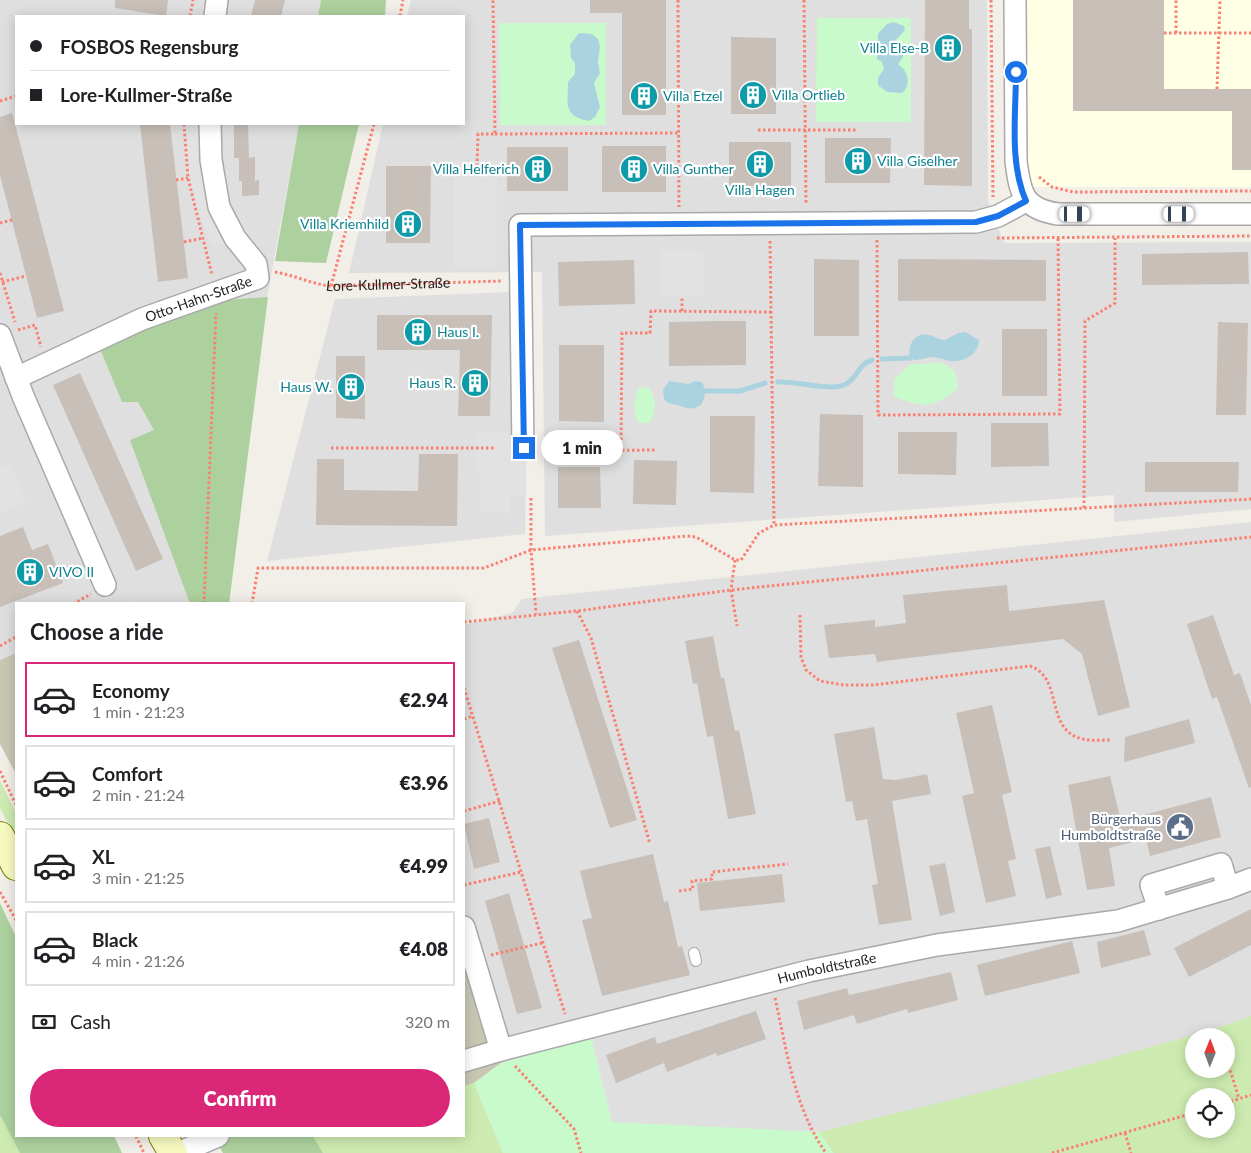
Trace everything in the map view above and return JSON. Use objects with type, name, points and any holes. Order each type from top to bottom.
[{"type":"street","points":[[215,15],[217,0]]},
{"type":"street","points":[[1015,0],[1016,161],[1019,184],[1026,201],[1040,212],[1058,214],[1251,214]]},
{"type":"street","name":"Otto-Hahn-Straße","points":[[16,378],[46,362],[142,319],[258,278],[256,264],[235,238],[219,207],[211,160],[210,125]]},
{"type":"street","points":[[532,449],[521,281],[520,225],[976,222],[998,216],[1026,201]]},
{"type":"street","points":[[9,333],[16,378],[105,585]]},
{"type":"street","points":[[0,836],[15,864]]},
{"type":"street","name":"Humboldtstraße","points":[[501,1050],[771,981],[937,945],[1118,920],[1228,888],[1251,879]]},
{"type":"street","points":[[465,931],[501,1050],[465,1061]]},
{"type":"street","points":[[164,1137],[173,1153]]},
{"type":"street","points":[[178,1153],[216,1137]]},
{"type":"path","points":[[190,15],[193,0]]},
{"type":"path","points":[[400,15],[404,0]]},
{"type":"path","points":[[492,0],[495,134]]},
{"type":"path","points":[[678,0],[679,208]]},
{"type":"path","points":[[804,0],[806,207]]},
{"type":"path","points":[[991,0],[993,205],[1008,238]]},
{"type":"path","points":[[1176,0],[1176,33]]},
{"type":"path","points":[[1218,89],[1220,0]]},
{"type":"path","points":[[1164,33],[1251,34]]},
{"type":"path","points":[[0,101],[15,96]]},
{"type":"path","points":[[184,125],[188,178],[217,292],[204,602]]},
{"type":"path","points":[[331,286],[374,125]]},
{"type":"path","points":[[758,130],[858,130]]},
{"type":"path","points":[[477,166],[478,134],[679,133]]},
{"type":"path","points":[[1035,174],[1052,188],[1073,192],[1251,191]]},
{"type":"path","points":[[176,180],[188,178]]},
{"type":"path","points":[[877,222],[878,414],[1060,414],[1058,214]]},
{"type":"path","points":[[0,223],[12,220]]},
{"type":"path","points":[[770,223],[774,525]]},
{"type":"path","points":[[184,242],[203,238]]},
{"type":"path","points":[[1084,508],[1085,321],[1114,303],[1115,238]]},
{"type":"path","name":"Lore-Kullmer-Straße","points":[[257,274],[273,272],[288,274],[317,285],[331,286],[521,281]]},
{"type":"path","points":[[2,282],[26,276]]},
{"type":"path","points":[[682,296],[682,311]]},
{"type":"path","points":[[621,450],[622,333],[650,333],[651,311],[771,312]]},
{"type":"path","points":[[9,333],[35,325],[46,362]]},
{"type":"path","points":[[330,448],[494,448]]},
{"type":"path","points":[[532,449],[655,450]]},
{"type":"path","points":[[531,498],[531,550],[536,614]]},
{"type":"path","points":[[252,602],[258,568],[484,568],[531,550],[687,536],[696,537],[735,560],[741,560],[759,533],[774,525],[1251,499]]},
{"type":"path","points":[[465,622],[577,611],[731,590],[1251,538]]},
{"type":"path","points":[[735,560],[731,590],[737,626]]},
{"type":"path","points":[[577,611],[591,638],[650,844]]},
{"type":"path","points":[[800,615],[802,657],[806,670],[820,681],[844,685],[873,685],[1030,666],[1041,669],[1047,678],[1060,723],[1068,733],[1082,739],[1110,740]]},
{"type":"path","points":[[0,646],[15,638]]},
{"type":"path","points":[[465,691],[571,1032]]},
{"type":"path","points":[[465,719],[473,716]]},
{"type":"path","points":[[0,772],[15,803]]},
{"type":"path","points":[[465,811],[500,801]]},
{"type":"path","points":[[679,891],[693,889],[692,881],[712,879],[712,872],[788,864]]},
{"type":"path","points":[[465,885],[521,872]]},
{"type":"path","points":[[0,892],[15,918]]},
{"type":"path","points":[[473,959],[542,943]]},
{"type":"path","points":[[771,981],[795,1090],[805,1116],[826,1153]]},
{"type":"path","points":[[501,1050],[574,1129],[581,1153]]},
{"type":"path","points":[[1233,1078],[1239,1099]]},
{"type":"path","points":[[1235,1100],[1251,1095]]},
{"type":"path","points":[[1052,1153],[1185,1116]]},
{"type":"path","points":[[1126,1133],[1131,1153]]},
{"type":"path","points":[[136,1137],[144,1153]]},
{"type":"shaded area","points":[[0,0],[321,0],[318,15],[15,15],[15,125],[299,125],[267,298],[229,602],[15,602],[15,653],[0,660]]},
{"type":"shaded area","points":[[411,0],[987,0],[988,201],[1004,243],[1251,242],[1251,509],[1114,522],[1114,495],[545,536],[542,272],[349,273],[383,125],[465,125],[465,15],[407,15]]},
{"type":"shaded area","points":[[1025,0],[1251,0],[1251,187],[1034,187],[1028,173]]},
{"type":"shaded area","points":[[185,125],[200,125],[218,227],[227,245],[212,244],[197,210],[188,168]]},
{"type":"shaded area","points":[[454,161],[497,161],[497,268],[454,268]]},
{"type":"shaded area","points":[[659,250],[703,250],[703,295],[659,295]]},
{"type":"shaded area","points":[[511,292],[527,426],[525,534],[267,561],[335,299]]},
{"type":"shaded area","points":[[477,433],[526,433],[525,496],[510,496],[510,513],[481,512],[480,473],[476,473]]},
{"type":"shaded area","points":[[10,463],[26,503],[0,513],[0,467]]},
{"type":"shaded area","points":[[1251,522],[1251,1153],[503,1153],[474,1083],[490,1071],[465,945],[465,625],[512,613],[522,599]]},
{"type":"shaded area","points":[[15,653],[15,772],[0,744],[0,660]]},
{"type":"shaded area","points":[[465,943],[501,1063],[474,1083],[465,1086]]},
{"type":"green space","points":[[321,0],[386,0],[385,15],[318,15]]},
{"type":"green space","points":[[817,18],[911,18],[911,122],[816,122]]},
{"type":"green space","points":[[499,23],[606,23],[606,125],[500,125]]},
{"type":"green space","points":[[299,125],[359,125],[326,263],[275,261]]},
{"type":"green space","points":[[268,297],[229,602],[189,602],[130,440],[154,430],[138,402],[122,402],[101,351],[156,324],[225,300]]},
{"type":"green space","points":[[942,363],[955,371],[958,389],[940,400],[927,405],[894,397],[894,379],[910,364]]},
{"type":"green space","points":[[640,387],[649,388],[653,396],[654,410],[649,423],[638,423],[636,418],[635,400]]},
{"type":"green space","points":[[0,780],[15,811],[15,838],[0,808]]},
{"type":"green space","points":[[0,903],[15,935],[15,1137],[114,1137],[122,1153],[20,1153],[0,1115]]},
{"type":"green space","points":[[1251,1016],[1251,1153],[834,1153],[819,1132],[1012,1085],[1185,1037],[1185,1078],[1235,1078],[1235,1028],[1218,1028]]},
{"type":"green space","points":[[591,1037],[612,1122],[819,1132],[834,1153],[503,1153],[474,1083],[501,1063]]},
{"type":"green space","points":[[474,1083],[503,1153],[323,1153],[314,1137],[465,1137],[465,1086]]},
{"type":"green space","points":[[0,1115],[19,1150],[20,1153],[0,1153]]},
{"type":"green space","points":[[214,1137],[314,1137],[323,1153],[223,1153]]},
{"type":"water","points":[[894,22],[904,26],[905,30],[895,41],[896,46],[903,50],[903,57],[898,64],[908,78],[907,86],[902,93],[887,92],[878,85],[878,78],[884,69],[882,62],[877,59],[878,34],[887,24]]},
{"type":"water","points":[[579,33],[592,34],[598,39],[600,46],[598,62],[600,73],[594,83],[600,107],[595,117],[589,121],[575,116],[571,112],[568,103],[568,82],[575,74],[575,63],[571,58],[570,45]]},
{"type":"water","points":[[965,332],[979,340],[975,352],[968,358],[952,361],[935,357],[919,360],[910,358],[911,344],[920,336],[929,335],[945,340],[958,333]]},
{"type":"water","points":[[669,381],[688,384],[695,381],[702,382],[706,391],[702,404],[689,408],[668,403],[664,399],[663,390]]},
{"type":"building","points":[[115,0],[168,0],[166,15],[115,8]]},
{"type":"building","points":[[255,0],[285,0],[281,15],[251,15]]},
{"type":"building","points":[[590,0],[666,0],[666,115],[622,115],[622,13],[590,13]]},
{"type":"building","points":[[925,0],[969,0],[969,29],[972,29],[972,186],[924,185]]},
{"type":"building","points":[[1073,0],[1164,0],[1164,89],[1251,89],[1251,170],[1232,170],[1232,111],[1073,111]]},
{"type":"building","points":[[731,37],[776,38],[776,114],[731,114]]},
{"type":"building","points":[[12,113],[64,311],[37,318],[0,175],[0,117]]},
{"type":"building","points":[[140,125],[170,125],[188,278],[158,282]]},
{"type":"building","points":[[234,125],[248,125],[249,158],[255,157],[255,181],[259,180],[259,195],[242,196],[242,181],[239,181],[239,158],[234,158]]},
{"type":"building","name":"Villa Giselher","points":[[825,138],[891,138],[890,183],[825,183]]},
{"type":"building","name":"Villa Hagen","points":[[729,142],[791,142],[791,186],[729,186]]},
{"type":"building","name":"Villa Gunther","points":[[602,146],[666,146],[666,192],[602,192]]},
{"type":"building","name":"Villa Helferich","points":[[507,147],[568,147],[568,191],[507,191]]},
{"type":"building","points":[[386,166],[431,166],[430,243],[386,243]]},
{"type":"building","points":[[1248,252],[1249,284],[1142,285],[1142,254]]},
{"type":"building","points":[[814,259],[859,260],[859,336],[814,336]]},
{"type":"building","points":[[898,259],[1046,260],[1046,301],[898,301]]},
{"type":"building","points":[[634,260],[635,304],[559,306],[558,262]]},
{"type":"building","points":[[377,315],[492,315],[490,416],[458,416],[460,350],[377,350]]},
{"type":"building","points":[[746,321],[746,365],[669,366],[669,322]]},
{"type":"building","points":[[1218,322],[1248,323],[1246,415],[1216,415]]},
{"type":"building","points":[[1002,329],[1047,329],[1047,396],[1002,396]]},
{"type":"building","points":[[559,345],[604,345],[604,422],[559,421]]},
{"type":"building","name":"Haus W.","points":[[336,356],[365,356],[365,419],[336,418]]},
{"type":"building","points":[[80,373],[163,559],[136,571],[53,385]]},
{"type":"building","points":[[820,414],[863,415],[863,487],[818,486]]},
{"type":"building","points":[[710,416],[755,416],[754,493],[710,492]]},
{"type":"building","points":[[991,423],[1048,423],[1049,466],[991,467]]},
{"type":"building","points":[[898,432],[957,432],[956,475],[898,474]]},
{"type":"building","points":[[419,454],[458,454],[457,526],[316,525],[317,459],[344,459],[344,490],[418,491]]},
{"type":"building","points":[[634,460],[677,461],[676,505],[633,504]]},
{"type":"building","points":[[1145,462],[1239,462],[1238,492],[1145,492]]},
{"type":"building","points":[[558,467],[600,467],[601,508],[558,508]]},
{"type":"building","name":"VIVO II","points":[[23,527],[32,550],[48,544],[63,583],[0,607],[0,536]]},
{"type":"building","points":[[1007,585],[1009,611],[1104,600],[1130,707],[1098,716],[1082,654],[1063,639],[877,662],[875,654],[829,658],[824,625],[875,620],[875,627],[906,623],[903,595]]},
{"type":"building","points":[[1213,615],[1234,675],[1240,673],[1251,705],[1251,787],[1249,788],[1217,697],[1212,699],[1187,624]]},
{"type":"building","points":[[713,636],[721,678],[724,678],[735,731],[739,730],[756,814],[728,819],[713,736],[707,737],[697,683],[693,684],[685,641]]},
{"type":"building","points":[[579,640],[637,820],[610,828],[552,648]]},
{"type":"building","points":[[992,705],[1012,792],[1002,795],[1016,859],[1008,861],[1016,896],[986,903],[962,796],[974,793],[956,713]]},
{"type":"building","points":[[1189,719],[1195,743],[1124,762],[1125,737]]},
{"type":"building","points":[[874,727],[883,779],[896,780],[927,774],[931,794],[892,801],[912,920],[879,925],[872,885],[878,884],[867,819],[856,821],[852,801],[846,802],[834,734]]},
{"type":"building","points":[[1110,776],[1121,821],[1211,797],[1221,837],[1150,856],[1146,839],[1109,848],[1115,886],[1087,890],[1068,785]]},
{"type":"building","points":[[489,818],[500,862],[474,869],[465,824]]},
{"type":"building","points":[[1050,846],[1062,895],[1046,899],[1035,849]]},
{"type":"building","points":[[653,854],[664,902],[668,901],[678,947],[682,946],[690,975],[602,996],[582,920],[592,918],[580,871]]},
{"type":"building","points":[[945,863],[955,912],[940,916],[929,866]]},
{"type":"building","points":[[782,874],[785,902],[700,911],[697,883]]},
{"type":"building","points":[[509,893],[542,1008],[517,1014],[485,901]]},
{"type":"building","points":[[1251,909],[1251,945],[1189,977],[1174,948]]},
{"type":"building","points":[[1144,930],[1151,955],[1101,968],[1097,942]]},
{"type":"building","points":[[1072,941],[1080,973],[985,996],[977,965]]},
{"type":"building","points":[[951,972],[958,1000],[908,1013],[907,1009],[857,1024],[854,1015],[804,1030],[797,1001],[847,988],[849,995]]},
{"type":"building","points":[[756,1011],[766,1039],[717,1056],[716,1053],[667,1072],[664,1063],[616,1083],[606,1055],[655,1037],[657,1044]]},
{"type":"waterway","points":[[882,359],[910,358]]},
{"type":"waterway","points":[[778,382],[838,387],[852,380],[864,365],[872,360]]},
{"type":"waterway","points":[[706,391],[740,391],[765,383]]},
{"type":"place","name":"Villa Else-B","points":[[948,48]]},
{"type":"place","name":"Villa Ortlieb","points":[[753,95]]},
{"type":"place","name":"Villa Etzel","points":[[644,96]]},
{"type":"place","name":"Villa Giselher","points":[[858,161]]},
{"type":"place","name":"Villa Hagen","points":[[760,164]]},
{"type":"place","name":"Villa Helferich","points":[[538,169]]},
{"type":"place","name":"Villa Gunther","points":[[634,169]]},
{"type":"place","name":"Villa Kriemhild","points":[[408,224]]},
{"type":"place","name":"Haus I.","points":[[418,332]]},
{"type":"place","name":"Haus R.","points":[[475,383]]},
{"type":"place","name":"Haus W.","points":[[351,387]]},
{"type":"place","name":"VIVO II","points":[[30,572]]},
{"type":"place","name":"Bürgerhaus Humboldtstraße","points":[[1180,827]]},
{"type":"route","points":[[524,448],[520,225],[976,222],[998,216],[1026,201],[1019,184],[1016,161],[1016,72]]}]
